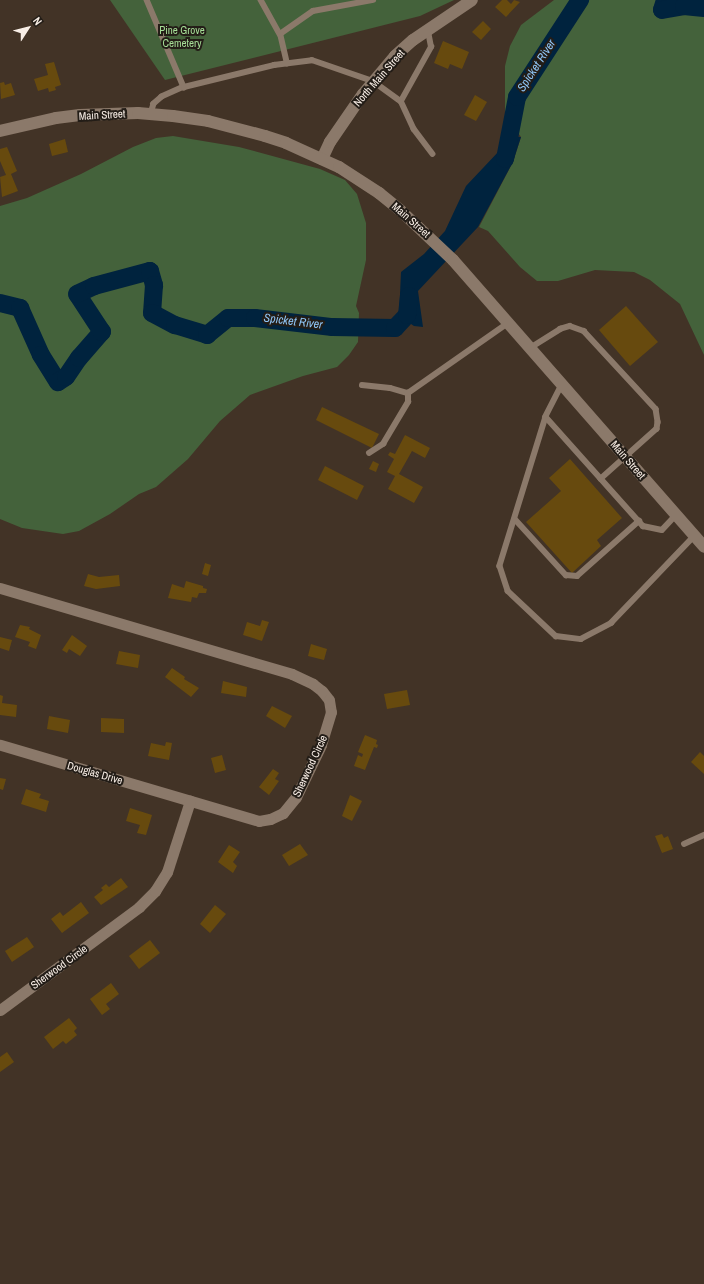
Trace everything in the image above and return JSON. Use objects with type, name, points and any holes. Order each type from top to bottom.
[{"type":"main road","name":"North Main Street","points":[[322,158],[330,142],[373,81],[395,56],[413,40],[472,0]]},
{"type":"main road","name":"Main Street","points":[[0,131],[56,118],[80,115],[103,113],[150,114],[208,122],[243,130],[286,143],[322,158],[379,193],[417,223],[433,239],[704,547]]},
{"type":"street","name":"Sherwood Circle","points":[[0,588],[281,670],[303,678],[322,691],[329,700],[331,712],[329,723],[307,776],[296,797],[283,813],[270,819],[259,820],[190,801],[167,872],[155,891],[139,907],[0,1010]]},
{"type":"street","name":"Douglas Drive","points":[[0,745],[190,801]]},
{"type":"lane","points":[[147,0],[184,87]]},
{"type":"lane","points":[[261,0],[280,34],[287,64]]},
{"type":"lane","points":[[280,34],[313,11],[373,0]]},
{"type":"lane","points":[[401,101],[431,46],[428,31]]},
{"type":"lane","points":[[150,114],[154,104],[172,91],[287,64],[312,60],[373,81],[401,101],[414,129],[433,154]]},
{"type":"lane","points":[[408,393],[508,323]]},
{"type":"lane","points":[[530,348],[560,329],[570,326],[584,331],[656,410],[658,422],[657,429],[601,479]]},
{"type":"lane","points":[[362,385],[390,388],[408,393]]},
{"type":"lane","points":[[562,385],[546,417],[500,566],[508,591],[556,636],[581,639],[611,623],[694,536]]},
{"type":"lane","points":[[369,453],[384,444],[408,402],[408,393]]},
{"type":"lane","points":[[546,417],[643,526],[662,530],[676,515]]},
{"type":"lane","points":[[515,519],[566,575],[577,576],[639,521]]},
{"type":"lane","points":[[684,844],[704,835]]},
{"type":"green space","name":"Pine Grove Cemetery","points":[[110,0],[454,0],[420,16],[165,80]]},
{"type":"green space","points":[[554,0],[704,0],[704,355],[680,304],[650,280],[634,272],[595,270],[558,281],[537,281],[520,267],[488,231],[479,227],[513,162],[521,137],[505,113],[505,66],[510,46],[521,25]]},
{"type":"green space","points":[[173,136],[239,147],[320,169],[345,180],[357,194],[366,223],[366,260],[356,306],[359,313],[358,342],[349,355],[337,367],[303,376],[250,395],[220,421],[188,459],[156,487],[139,494],[110,514],[79,531],[63,534],[22,528],[0,519],[0,206],[27,198],[81,174],[133,147],[156,138]]},
{"type":"water","points":[[505,136],[521,137],[513,162],[478,227],[418,291],[423,327],[414,326],[399,316],[401,272],[424,254],[445,231],[466,186],[500,150]]},
{"type":"building","points":[[502,0],[507,0],[511,4],[514,0],[520,2],[506,17],[495,7]]},
{"type":"building","points":[[483,21],[491,29],[481,40],[472,32]]},
{"type":"building","points":[[443,41],[469,52],[462,69],[450,64],[448,69],[434,63]]},
{"type":"building","points":[[54,62],[61,85],[55,87],[56,90],[49,92],[48,88],[38,91],[34,79],[48,75],[45,64]]},
{"type":"building","points":[[4,82],[5,85],[11,83],[15,95],[1,99],[0,83]]},
{"type":"building","points":[[475,95],[487,102],[476,121],[464,115]]},
{"type":"building","points":[[65,139],[68,152],[52,156],[49,144]]},
{"type":"building","points":[[7,147],[17,171],[11,174],[18,191],[2,197],[0,177],[6,175],[0,161],[0,149]]},
{"type":"building","points":[[626,306],[658,342],[630,366],[599,330]]},
{"type":"building","points":[[322,407],[379,434],[372,448],[316,420]]},
{"type":"building","points":[[405,435],[430,448],[425,458],[412,451],[399,474],[423,487],[414,503],[388,489],[395,476],[387,472],[394,459],[388,455],[390,452],[395,454]]},
{"type":"building","points":[[570,459],[622,518],[597,540],[601,546],[572,573],[526,522],[561,491],[549,478]]},
{"type":"building","points":[[373,461],[379,464],[376,472],[369,469]]},
{"type":"building","points":[[325,466],[364,486],[357,500],[318,480]]},
{"type":"building","points":[[205,563],[211,565],[208,576],[202,574]]},
{"type":"building","points":[[88,574],[99,577],[119,575],[120,586],[96,589],[84,586]]},
{"type":"building","points":[[186,581],[203,586],[203,588],[207,589],[206,593],[199,593],[197,598],[192,597],[191,602],[168,598],[172,584],[184,588]]},
{"type":"building","points":[[262,620],[269,622],[262,641],[243,635],[247,622],[260,626]]},
{"type":"building","points":[[20,625],[30,627],[29,629],[41,635],[36,649],[28,646],[30,642],[15,637]]},
{"type":"building","points":[[72,635],[87,646],[80,656],[69,649],[67,653],[62,650]]},
{"type":"building","points":[[0,637],[12,640],[9,651],[0,648]]},
{"type":"building","points":[[311,644],[327,649],[324,660],[308,656]]},
{"type":"building","points":[[119,651],[140,655],[138,668],[116,664]]},
{"type":"building","points":[[172,668],[185,677],[184,679],[199,688],[191,697],[165,677]]},
{"type":"building","points":[[223,681],[247,687],[246,697],[221,693]]},
{"type":"building","points":[[407,690],[410,705],[387,709],[384,694]]},
{"type":"building","points":[[0,695],[3,696],[2,703],[17,705],[16,717],[0,715]]},
{"type":"building","points":[[272,706],[292,716],[285,728],[266,716]]},
{"type":"building","points":[[49,716],[70,720],[68,733],[47,729]]},
{"type":"building","points":[[101,718],[124,719],[124,733],[101,732]]},
{"type":"building","points":[[365,735],[377,740],[376,744],[378,745],[377,748],[374,747],[365,770],[354,766],[358,755],[362,757],[363,754],[358,752]]},
{"type":"building","points":[[166,742],[172,743],[169,760],[148,756],[151,743],[165,746]]},
{"type":"building","points":[[700,752],[704,756],[704,774],[691,762]]},
{"type":"building","points":[[222,755],[226,770],[215,773],[211,758]]},
{"type":"building","points":[[273,769],[279,773],[275,779],[279,781],[269,795],[259,787]]},
{"type":"building","points":[[0,778],[6,779],[3,790],[0,789]]},
{"type":"building","points":[[26,789],[41,794],[39,798],[49,801],[46,812],[21,804]]},
{"type":"building","points":[[350,795],[362,801],[352,821],[342,816]]},
{"type":"building","points":[[130,808],[152,815],[146,835],[137,833],[140,825],[126,821]]},
{"type":"building","points":[[662,834],[664,838],[668,836],[673,849],[662,853],[655,836]]},
{"type":"building","points":[[300,844],[308,855],[289,866],[282,855]]},
{"type":"building","points":[[229,845],[240,852],[233,862],[237,866],[233,873],[218,862]]},
{"type":"building","points":[[121,878],[128,887],[101,905],[94,897],[103,890],[101,888],[106,884],[109,887]]},
{"type":"building","points":[[81,902],[89,913],[62,933],[51,919],[60,912],[63,916]]},
{"type":"building","points":[[215,905],[226,914],[210,933],[200,924]]},
{"type":"building","points":[[27,937],[34,947],[12,962],[5,951]]},
{"type":"building","points":[[150,940],[160,953],[139,969],[129,956]]},
{"type":"building","points":[[111,983],[119,994],[106,1004],[110,1009],[102,1015],[90,999]]},
{"type":"building","points":[[69,1018],[77,1028],[74,1031],[77,1035],[66,1044],[63,1041],[53,1049],[44,1037]]},
{"type":"building","points":[[7,1052],[14,1062],[0,1072],[0,1057]]},
{"type":"waterway","name":"Spicket River","points":[[505,159],[517,97],[580,0]]},
{"type":"waterway","name":"Spicket River","points":[[665,0],[662,10],[684,6],[704,8]]},
{"type":"waterway","name":"Spicket River","points":[[0,303],[20,308],[41,355],[58,382],[66,377],[79,358],[102,332],[77,294],[94,286],[150,271],[154,285],[152,313],[175,325],[207,335],[228,318],[255,318],[332,327],[395,328],[407,315],[409,296]]}]
